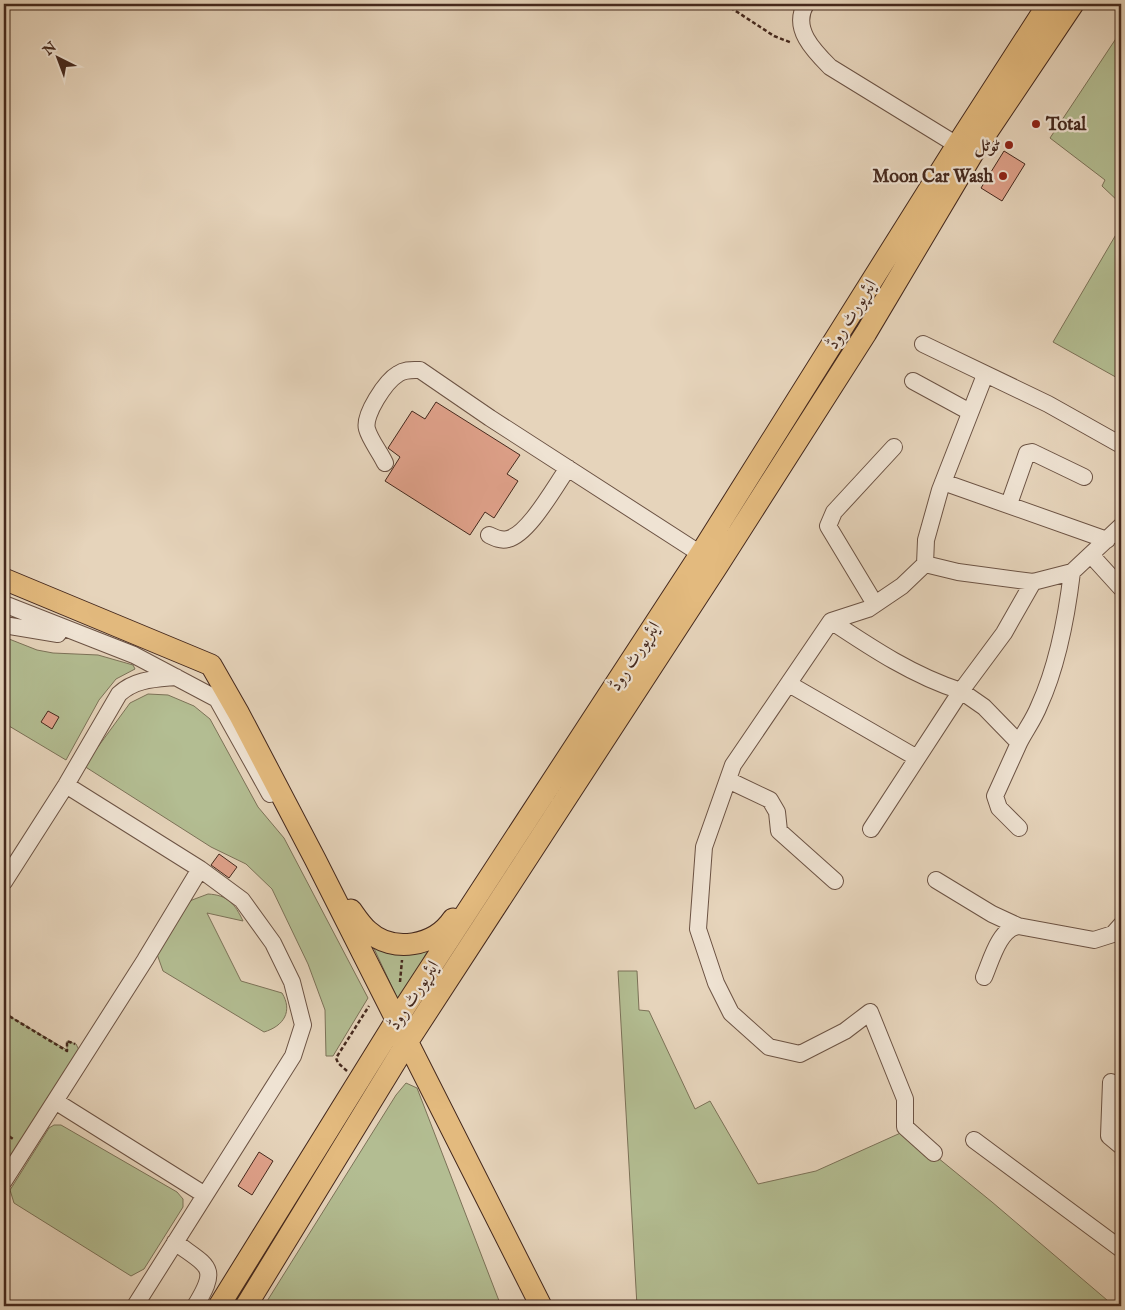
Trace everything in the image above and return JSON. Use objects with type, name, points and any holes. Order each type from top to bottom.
[{"type":"main road","name":"ایئرپورٹ روڈ","points":[[246,1306],[408,1041],[710,559],[957,144],[1048,4]]},
{"type":"main road","name":"ایئرپورٹ روڈ","points":[[219,1306],[397,1020],[543,794],[710,559],[866,333],[973,154],[1073,4]]},
{"type":"main road","points":[[4,579],[211,665],[239,714],[315,859],[541,1306]]},
{"type":"main road","points":[[315,859],[368,931],[387,942],[403,944],[428,941],[443,932],[466,898],[491,877]]},
{"type":"street","points":[[806,4],[803,8],[805,37],[814,51],[830,67],[957,144]]},
{"type":"street","points":[[923,344],[1048,404],[1121,445]]},
{"type":"street","points":[[385,462],[366,428],[366,417],[385,387],[397,374],[409,369],[420,370],[710,559]]},
{"type":"street","points":[[934,1152],[905,1127],[905,1099],[870,1012],[845,1031],[800,1054],[768,1046],[731,1014],[716,983],[698,929],[704,847],[733,765],[831,621],[868,610],[902,586],[926,564],[926,540],[943,482],[985,375]]},
{"type":"street","points":[[913,381],[970,412]]},
{"type":"street","points":[[875,604],[828,526],[834,512],[894,448]]},
{"type":"street","points":[[1009,504],[1028,453],[1032,452],[1084,476]]},
{"type":"street","points":[[489,535],[500,540],[516,536],[544,503],[568,468]]},
{"type":"street","points":[[943,482],[1107,540]]},
{"type":"street","points":[[926,564],[958,572],[1033,582],[1072,572],[1121,526]]},
{"type":"street","points":[[1091,555],[1121,588]]},
{"type":"street","points":[[1019,828],[999,808],[995,796],[1019,743],[1039,707],[1046,687],[1069,594],[1072,572]]},
{"type":"street","points":[[871,829],[961,691],[1004,633],[1033,582]]},
{"type":"street","points":[[4,604],[134,655],[217,698],[278,810],[297,825]]},
{"type":"street","points":[[4,616],[38,630]]},
{"type":"street","points":[[831,621],[878,652],[932,682],[961,691],[984,706],[1019,743]]},
{"type":"street","points":[[4,625],[38,630],[134,655]]},
{"type":"street","points":[[4,882],[66,785],[119,694],[138,681],[176,677]]},
{"type":"street","points":[[789,684],[917,758]]},
{"type":"street","points":[[728,780],[770,800],[778,812],[779,831],[835,881]]},
{"type":"street","points":[[66,785],[200,869],[242,900],[273,943],[292,982],[303,1025],[293,1056],[135,1306]]},
{"type":"street","points":[[4,1181],[145,960],[200,869]]},
{"type":"street","points":[[936,880],[992,914],[1018,926],[1094,940],[1113,934],[1121,925]]},
{"type":"street","points":[[984,977],[1003,936],[1012,927],[1018,926]]},
{"type":"street","points":[[1111,1082],[1109,1136],[1121,1146]]},
{"type":"street","points":[[55,1102],[205,1195]]},
{"type":"street","points":[[974,1140],[1121,1249]]},
{"type":"street","points":[[175,1242],[206,1265],[210,1273],[209,1283],[195,1306]]},
{"type":"path","points":[[725,4],[774,36],[814,51]]},
{"type":"path","points":[[400,984],[402,957]]},
{"type":"path","points":[[350,1073],[341,1067],[336,1058],[370,1004]]},
{"type":"path","points":[[4,1013],[67,1051],[67,1041],[78,1047]]},
{"type":"green space","points":[[1121,31],[1121,204],[1102,186],[1105,180],[1050,138]]},
{"type":"green space","points":[[1121,226],[1121,380],[1053,342]]},
{"type":"green space","points":[[4,637],[37,650],[53,653],[98,655],[133,665],[135,669],[116,679],[99,700],[66,760],[4,723]]},
{"type":"green space","points":[[148,694],[168,695],[194,706],[210,719],[258,807],[284,838],[368,998],[333,1056],[326,1056],[325,1010],[308,964],[272,889],[246,864],[211,847],[84,766],[130,703]]},
{"type":"green space","points":[[208,894],[226,898],[234,905],[243,921],[207,913],[241,981],[282,993],[287,1006],[285,1017],[277,1026],[271,1029],[264,1032],[163,971],[157,954],[186,906],[192,900]]},
{"type":"green space","points":[[371,942],[431,945],[399,1002]]},
{"type":"green space","points":[[618,971],[637,971],[639,1010],[649,1011],[695,1109],[710,1101],[758,1184],[816,1171],[905,1131],[1114,1306],[637,1306]]},
{"type":"green space","points":[[4,1013],[67,1050],[67,1041],[76,1044],[79,1050],[4,1169]]},
{"type":"green space","points":[[406,1083],[417,1088],[501,1306],[264,1306],[396,1095]]},
{"type":"green space","points":[[54,1125],[61,1125],[177,1192],[183,1199],[183,1207],[144,1269],[131,1276],[14,1203],[10,1190],[49,1128]]},
{"type":"building","name":"Moon Car Wash","points":[[1004,151],[1025,164],[1002,201],[981,188]]},
{"type":"building","points":[[436,402],[520,455],[507,474],[518,481],[494,518],[485,512],[470,535],[385,481],[400,457],[388,448],[412,411],[425,419]]},
{"type":"building","points":[[48,711],[59,717],[52,729],[41,722]]},
{"type":"building","points":[[219,854],[237,867],[229,878],[211,865]]},
{"type":"building","points":[[259,1152],[273,1161],[252,1195],[238,1186]]},
{"type":"place","name":"Total","points":[[1036,124]]},
{"type":"place","name":"ٹوٹل","points":[[1009,145]]},
{"type":"place","name":"Moon Car Wash","points":[[1003,176]]}]
